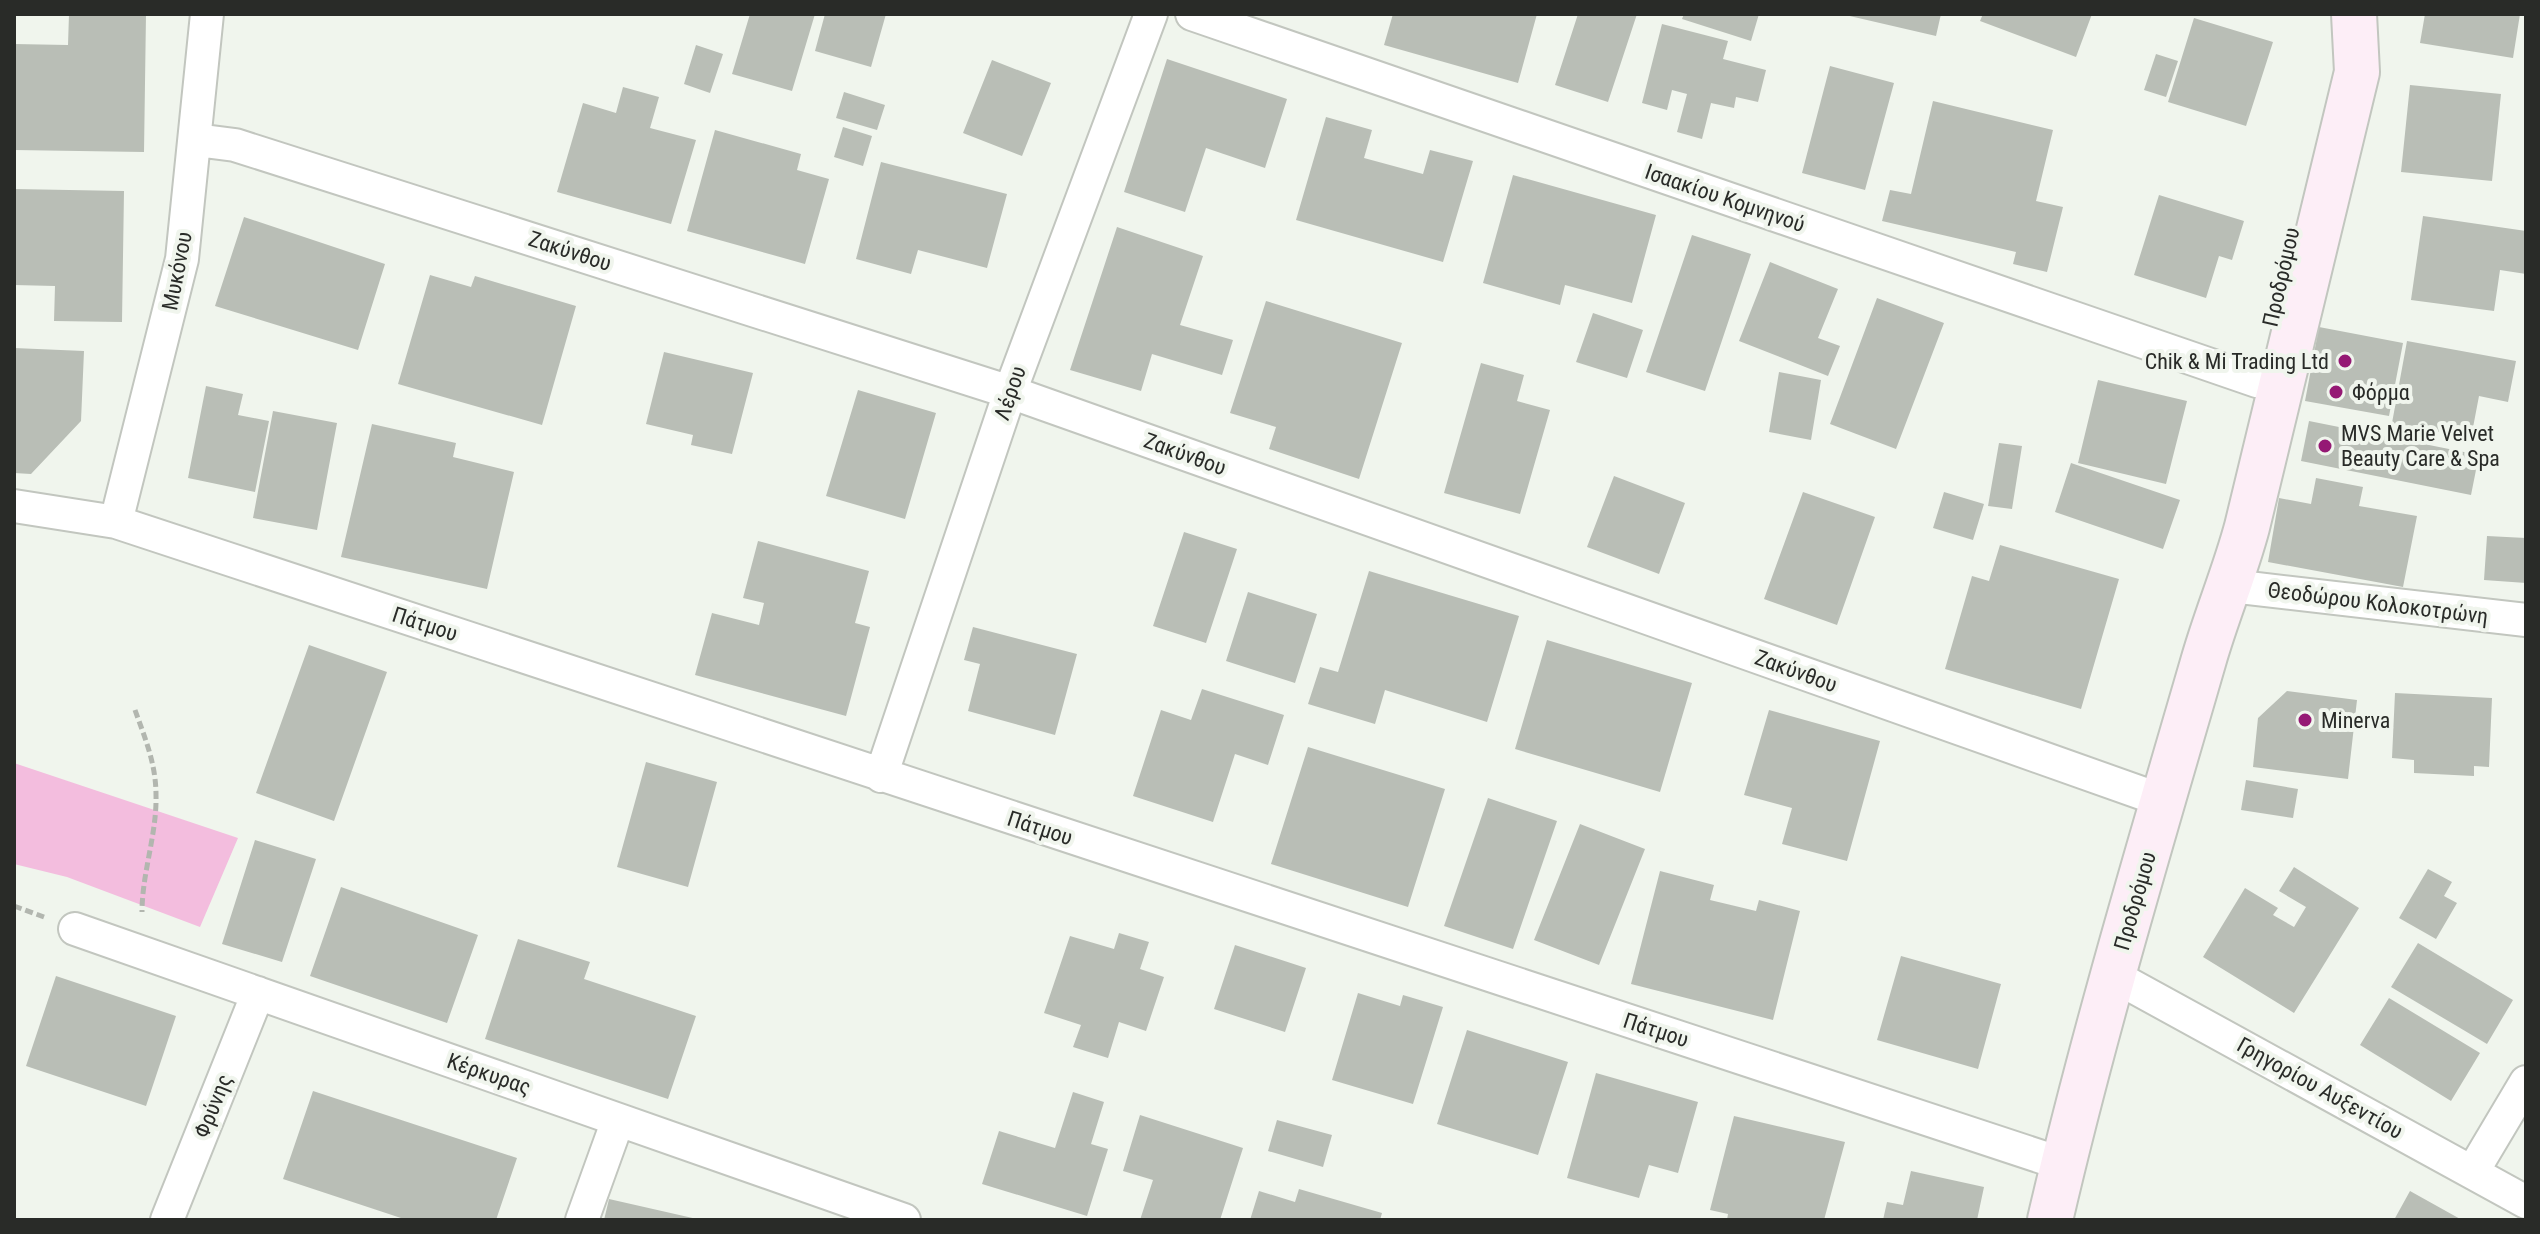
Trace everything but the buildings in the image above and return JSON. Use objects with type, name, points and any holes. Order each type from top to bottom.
[{"type":"main road","name":"Προδρόμου","points":[[2231,586],[2215,527],[2257,381],[2332,57],[2352,14]]},
{"type":"main road","name":"Προδρόμου","points":[[2050,1220],[2114,976],[2205,654],[2231,586],[2357,72],[2352,14]]},
{"type":"street","name":"Μυκόνου","points":[[116,522],[182,259],[207,14]]},
{"type":"street","name":"Λέρου","points":[[881,776],[1010,392],[1151,14]]},
{"type":"street","name":"Ισαακίου Κομνηνού","points":[[1192,14],[2257,381]]},
{"type":"street","name":"Ζακύνθου","points":[[196,140],[235,145],[1010,392],[2164,801]]},
{"type":"street","name":"Πάτμου","points":[[14,506],[116,522],[2063,1164]]},
{"type":"street","name":"Θεοδώρου Κολοκοτρώνη","points":[[2231,586],[2526,620]]},
{"type":"street","name":"Κέρκυρας","points":[[75,929],[904,1220]]},
{"type":"street","name":"Γρηγορίου Αυξεντίου","points":[[2114,976],[2526,1202]]},
{"type":"street","name":"Φρύνης","points":[[167,1220],[258,993]]},
{"type":"street","points":[[2473,1171],[2526,1082]]},
{"type":"street","points":[[582,1220],[618,1120]]},
{"type":"path","points":[[135,710],[153,760],[157,797],[142,883],[138,951]]},
{"type":"shaded area","points":[[14,763],[238,838],[200,927],[67,877],[14,864]]},
{"type":"place","name":"Chik & Mi Trading Ltd","points":[[2345,361]]},
{"type":"place","name":"Φόρμα","points":[[2336,392]]},
{"type":"place","name":"MVS Marie Velvet Beauty Care & Spa","points":[[2325,446]]},
{"type":"place","name":"Minerva","points":[[2305,720]]}]
